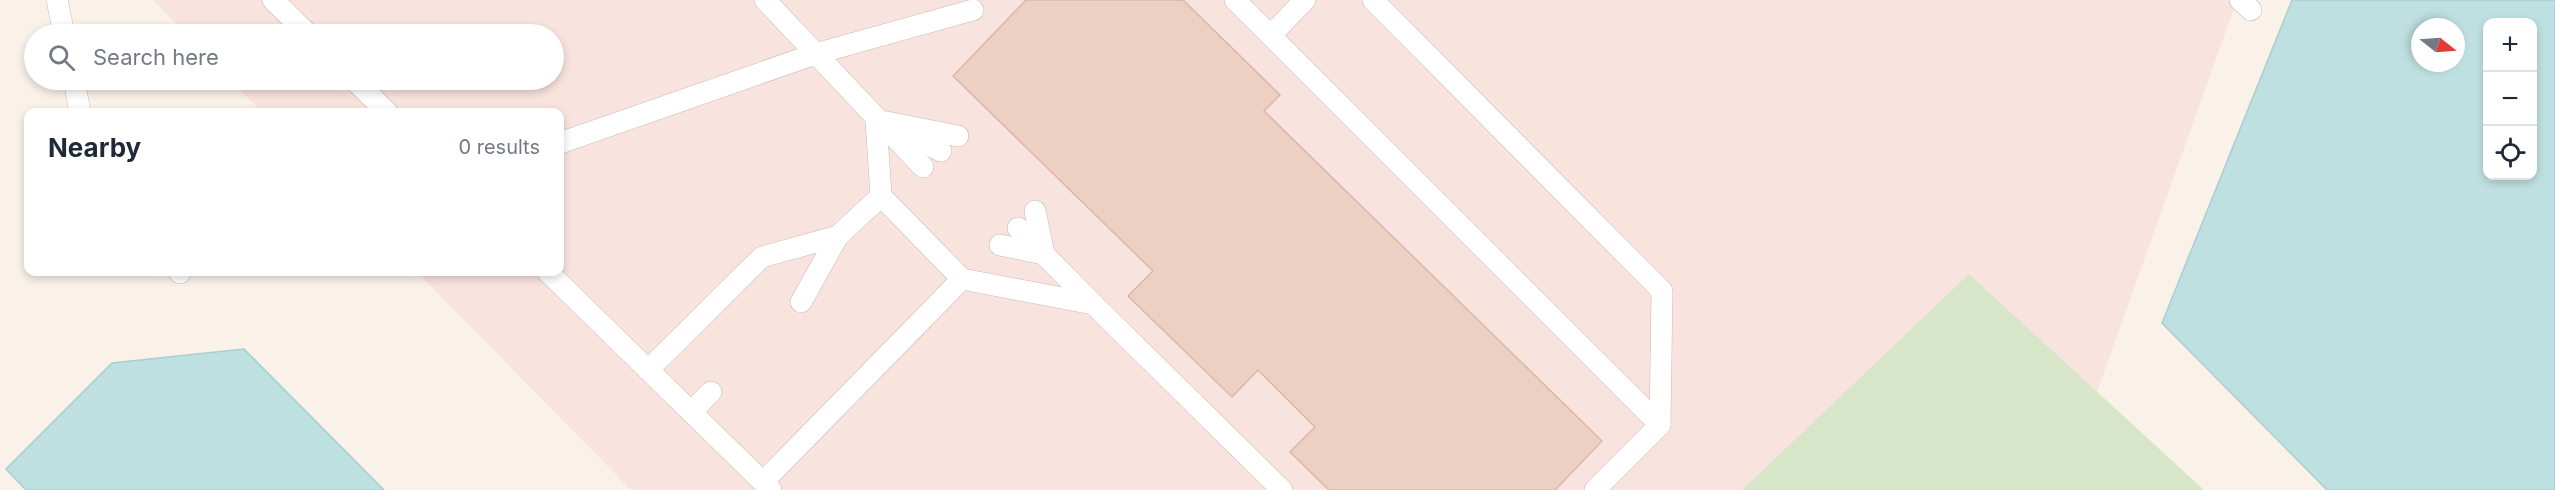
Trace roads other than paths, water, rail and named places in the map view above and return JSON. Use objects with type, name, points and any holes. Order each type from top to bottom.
[{"type":"lane","points":[[57,0],[62,24]]},
{"type":"lane","points":[[273,0],[298,24]]},
{"type":"lane","points":[[1235,0],[1660,425]]},
{"type":"lane","points":[[1271,35],[1305,0]]},
{"type":"lane","points":[[1373,0],[1662,291],[1660,425],[1595,490]]},
{"type":"lane","points":[[767,1],[876,120],[923,167]]},
{"type":"lane","points":[[564,141],[815,54],[973,10]]},
{"type":"lane","points":[[76,90],[79,108]]},
{"type":"lane","points":[[364,90],[383,108]]},
{"type":"lane","points":[[876,120],[958,136]]},
{"type":"lane","points":[[876,120],[941,151]]},
{"type":"lane","points":[[876,120],[881,196],[962,279],[1093,304]]},
{"type":"lane","points":[[801,302],[838,236],[881,196]]},
{"type":"lane","points":[[1035,211],[1044,254]]},
{"type":"lane","points":[[1018,228],[1282,490]]},
{"type":"lane","points":[[648,370],[762,257],[838,236]]},
{"type":"lane","points":[[1000,245],[1044,254]]},
{"type":"lane","points":[[552,276],[767,486],[962,279]]},
{"type":"lane","points":[[691,412],[711,392]]},
{"type":"water","points":[[2292,0],[2555,0],[2555,490],[2327,490],[2162,323]]},
{"type":"water","points":[[244,349],[384,490],[26,490],[6,469],[112,363]]}]
